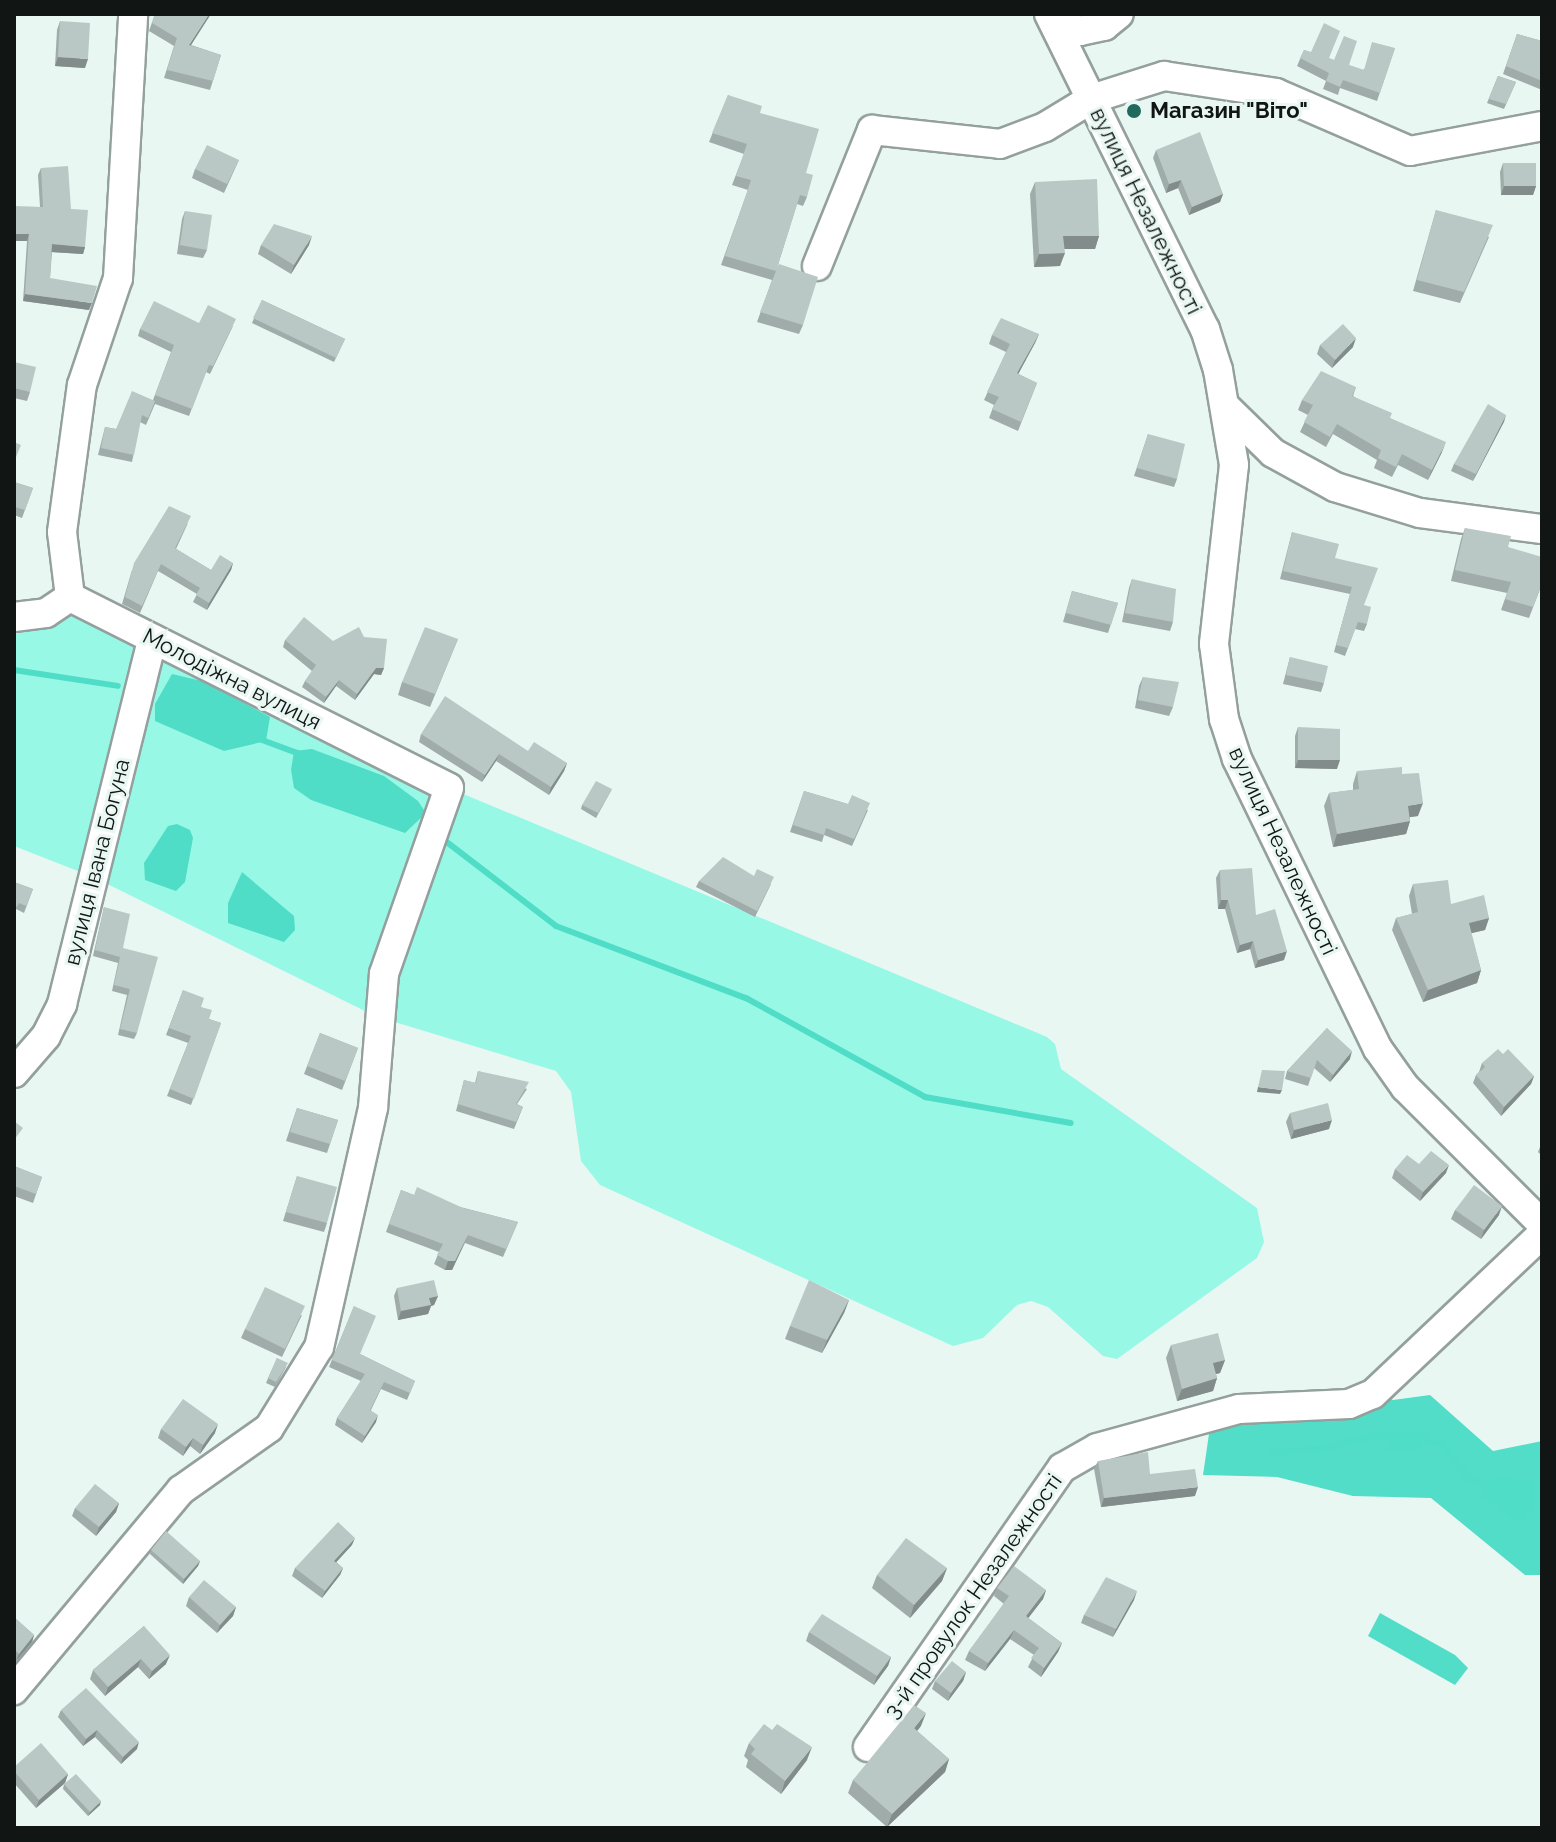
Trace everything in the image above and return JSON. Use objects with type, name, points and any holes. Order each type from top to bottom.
[{"type":"street","points":[[14,617],[46,613],[70,597],[62,532],[82,385],[118,278],[133,14]]},
{"type":"street","points":[[1053,18],[1080,31],[1104,26],[1119,14]]},
{"type":"street","name":"вулиця Незалежності","points":[[1053,18],[1205,329],[1227,408],[1234,465],[1214,644],[1224,719],[1237,759],[1378,1049],[1405,1087],[1542,1224]]},
{"type":"street","points":[[817,266],[872,130],[1000,144],[1045,127],[1091,99],[1164,76],[1188,77],[1276,93],[1410,151],[1542,126]]},
{"type":"street","points":[[1227,408],[1273,453],[1335,487],[1420,513],[1542,529]]},
{"type":"street","name":"Молодіжна вулиця","points":[[14,1690],[181,1490],[269,1428],[319,1347],[373,1108],[384,974],[449,788],[70,597]]},
{"type":"street","name":"вулиця Івана Богуна","points":[[14,1073],[46,1036],[62,1004],[152,639]]},
{"type":"street","name":"3-й провулок Незалежності","points":[[868,1747],[1062,1468],[1097,1448],[1239,1409],[1349,1404],[1373,1394],[1542,1234]]},
{"type":"shaded area","points":[[70,597],[449,788],[1047,1037],[1055,1044],[1061,1069],[1257,1208],[1264,1242],[1257,1258],[1117,1359],[1103,1356],[1048,1307],[1031,1301],[1017,1305],[983,1338],[953,1346],[600,1185],[581,1161],[571,1092],[556,1071],[375,1016],[93,877],[14,846],[14,617]]},
{"type":"shaded area","points":[[172,674],[202,681],[270,717],[266,741],[224,751],[155,721],[155,704]]},
{"type":"shaded area","points":[[312,749],[384,776],[418,801],[426,813],[405,833],[311,800],[294,788],[291,770],[294,751]]},
{"type":"shaded area","points":[[177,824],[190,830],[193,838],[185,882],[176,891],[145,880],[144,863],[168,826]]},
{"type":"shaded area","points":[[242,872],[294,916],[295,930],[284,942],[228,923],[228,903]]},
{"type":"shaded area","points":[[1362,1386],[1393,1400],[1430,1395],[1493,1451],[1542,1441],[1542,1575],[1525,1575],[1431,1498],[1353,1496],[1277,1477],[1203,1475],[1210,1427],[1320,1414]]},
{"type":"shaded area","points":[[1396,1430],[1430,1434],[1415,1452],[1386,1452]]},
{"type":"shaded area","points":[[1496,1477],[1533,1482],[1534,1507],[1520,1523],[1479,1496]]},
{"type":"shaded area","points":[[1380,1613],[1455,1655],[1468,1668],[1455,1685],[1368,1636]]},
{"type":"building","points":[[155,14],[209,14],[189,45],[221,55],[213,81],[167,70],[177,38],[152,23]]},
{"type":"building","points":[[60,21],[90,23],[88,59],[58,57]]},
{"type":"building","points":[[1324,23],[1340,31],[1329,58],[1334,60],[1344,36],[1357,41],[1349,65],[1364,70],[1372,42],[1395,48],[1380,93],[1343,80],[1340,87],[1326,81],[1329,73],[1300,58],[1304,50],[1311,52]]},
{"type":"building","points":[[1517,34],[1542,41],[1542,81],[1506,66]]},
{"type":"building","points":[[1498,76],[1516,82],[1506,104],[1489,99]]},
{"type":"building","points":[[728,95],[762,106],[760,113],[819,129],[806,173],[813,175],[807,197],[800,195],[777,268],[779,264],[818,277],[803,325],[760,312],[776,271],[725,256],[751,180],[736,176],[747,144],[712,133]]},
{"type":"building","points":[[1200,132],[1223,194],[1192,207],[1181,180],[1169,184],[1156,150]]},
{"type":"building","points":[[207,145],[239,160],[227,184],[195,169]]},
{"type":"building","points":[[1503,163],[1536,163],[1536,186],[1504,186]]},
{"type":"building","points":[[68,166],[71,209],[88,210],[85,247],[52,244],[50,278],[97,286],[92,303],[25,294],[29,234],[14,234],[14,206],[43,207],[41,168]]},
{"type":"building","points":[[1097,179],[1099,236],[1063,236],[1065,253],[1039,254],[1035,182]]},
{"type":"building","points":[[1436,210],[1493,225],[1464,292],[1417,280]]},
{"type":"building","points":[[185,211],[212,215],[207,250],[180,245]]},
{"type":"building","points":[[274,224],[312,236],[294,265],[261,245]]},
{"type":"building","points":[[262,300],[345,339],[336,358],[253,318]]},
{"type":"building","points":[[154,301],[199,323],[208,305],[236,319],[213,366],[209,365],[192,409],[155,395],[174,345],[140,329]]},
{"type":"building","points":[[1001,318],[1039,334],[1017,373],[1037,383],[1021,422],[992,409],[999,397],[987,392],[1010,344],[992,335]]},
{"type":"building","points":[[1343,324],[1356,338],[1335,360],[1320,345]]},
{"type":"building","points":[[14,362],[36,367],[30,392],[14,388]]},
{"type":"building","points":[[1321,371],[1356,387],[1352,396],[1392,413],[1390,418],[1446,442],[1432,470],[1402,454],[1396,467],[1378,458],[1381,450],[1337,424],[1330,437],[1304,422],[1313,405],[1302,400]]},
{"type":"building","points":[[132,391],[155,401],[148,418],[142,415],[134,455],[101,448],[105,427],[116,429]]},
{"type":"building","points":[[1488,404],[1506,415],[1476,474],[1454,464]]},
{"type":"building","points":[[1148,434],[1185,444],[1177,479],[1137,468]]},
{"type":"building","points":[[14,442],[21,445],[14,462]]},
{"type":"building","points":[[14,482],[33,488],[25,510],[15,507],[14,511]]},
{"type":"building","points":[[169,506],[191,516],[175,548],[211,570],[220,555],[233,563],[209,603],[196,595],[200,588],[161,564],[142,606],[125,597],[134,563]]},
{"type":"building","points":[[1465,528],[1511,536],[1508,547],[1542,557],[1542,584],[1533,607],[1505,599],[1511,582],[1455,570]]},
{"type":"building","points":[[1292,532],[1339,544],[1335,558],[1378,568],[1364,605],[1371,607],[1367,624],[1358,622],[1348,648],[1336,645],[1352,587],[1283,571]]},
{"type":"building","points":[[1132,579],[1176,589],[1173,622],[1125,613]]},
{"type":"building","points":[[1072,591],[1118,603],[1111,625],[1066,613]]},
{"type":"building","points":[[304,617],[333,641],[359,627],[364,637],[387,639],[384,668],[376,668],[357,694],[339,680],[326,697],[305,681],[316,665],[285,640]]},
{"type":"building","points":[[425,627],[458,639],[435,694],[402,682]]},
{"type":"building","points":[[1290,657],[1328,666],[1324,683],[1286,675]]},
{"type":"building","points":[[1143,677],[1179,682],[1173,707],[1138,700]]},
{"type":"building","points":[[445,696],[528,751],[534,742],[567,763],[551,787],[499,754],[485,775],[421,734]]},
{"type":"building","points":[[1298,727],[1340,729],[1340,760],[1298,760]]},
{"type":"building","points":[[1402,767],[1402,774],[1419,773],[1423,803],[1408,806],[1410,821],[1337,834],[1329,793],[1359,789],[1357,771]]},
{"type":"building","points":[[596,781],[612,789],[598,813],[582,805]]},
{"type":"building","points":[[804,791],[848,804],[852,795],[870,803],[854,839],[826,828],[824,835],[793,825]]},
{"type":"building","points":[[723,857],[754,876],[757,869],[774,877],[757,911],[699,881]]},
{"type":"building","points":[[1252,868],[1256,915],[1275,909],[1287,951],[1258,960],[1253,941],[1240,945],[1228,900],[1221,900],[1220,870]]},
{"type":"building","points":[[1448,880],[1451,904],[1484,895],[1489,918],[1469,923],[1481,970],[1428,990],[1396,918],[1418,912],[1413,884]]},
{"type":"building","points":[[14,882],[33,889],[26,906],[19,903],[14,911]]},
{"type":"building","points":[[104,907],[130,914],[123,948],[158,957],[137,1033],[120,1029],[130,989],[114,985],[120,957],[95,950]]},
{"type":"building","points":[[183,990],[204,998],[201,1007],[212,1010],[209,1019],[221,1023],[194,1099],[170,1089],[191,1036],[169,1028]]},
{"type":"building","points":[[1327,1028],[1352,1051],[1333,1075],[1317,1060],[1311,1078],[1287,1071]]},
{"type":"building","points":[[320,1033],[358,1048],[345,1081],[307,1066]]},
{"type":"building","points":[[1498,1049],[1503,1054],[1508,1049],[1534,1076],[1504,1107],[1476,1075],[1485,1067],[1482,1063]]},
{"type":"building","points":[[1262,1070],[1285,1071],[1282,1090],[1258,1087]]},
{"type":"building","points":[[478,1071],[529,1082],[516,1104],[523,1107],[516,1122],[458,1104],[464,1080],[476,1083]]},
{"type":"building","points":[[1328,1103],[1332,1120],[1294,1130],[1290,1113]]},
{"type":"building","points":[[297,1108],[338,1120],[330,1144],[290,1132]]},
{"type":"building","points":[[14,1121],[23,1128],[14,1140]]},
{"type":"building","points":[[1431,1151],[1449,1165],[1423,1192],[1395,1169],[1407,1155],[1419,1164]]},
{"type":"building","points":[[14,1166],[42,1177],[36,1194],[14,1186]]},
{"type":"building","points":[[297,1176],[337,1187],[327,1223],[286,1212]]},
{"type":"building","points":[[1474,1185],[1502,1206],[1484,1230],[1455,1210]]},
{"type":"building","points":[[417,1187],[463,1208],[518,1222],[506,1249],[468,1235],[455,1261],[448,1261],[437,1255],[443,1244],[389,1224],[401,1190],[414,1195]]},
{"type":"building","points":[[434,1280],[438,1296],[429,1298],[431,1305],[401,1311],[397,1288]]},
{"type":"building","points":[[809,1280],[849,1300],[827,1340],[790,1326]]},
{"type":"building","points":[[265,1287],[305,1306],[285,1349],[245,1329]]},
{"type":"building","points":[[354,1306],[376,1316],[360,1354],[415,1381],[410,1393],[384,1382],[370,1410],[378,1415],[365,1436],[337,1418],[365,1374],[332,1360]]},
{"type":"building","points":[[1218,1333],[1225,1360],[1213,1363],[1217,1378],[1182,1389],[1171,1345]]},
{"type":"building","points":[[277,1358],[288,1363],[276,1382],[268,1378]]},
{"type":"building","points":[[183,1399],[218,1424],[203,1445],[193,1438],[186,1447],[161,1429]]},
{"type":"building","points":[[1148,1452],[1150,1474],[1195,1469],[1198,1487],[1104,1498],[1098,1461]]},
{"type":"building","points":[[95,1484],[119,1503],[99,1527],[75,1508]]},
{"type":"building","points":[[338,1522],[355,1538],[334,1561],[343,1568],[325,1591],[295,1568]]},
{"type":"building","points":[[166,1531],[200,1561],[184,1579],[151,1550]]},
{"type":"building","points":[[906,1538],[947,1568],[914,1605],[877,1575]]},
{"type":"building","points":[[1014,1566],[1046,1590],[1026,1616],[1062,1643],[1044,1668],[1031,1658],[1039,1648],[1014,1630],[988,1663],[969,1651],[1009,1596],[997,1588]]},
{"type":"building","points":[[1106,1577],[1137,1591],[1116,1629],[1084,1615]]},
{"type":"building","points":[[204,1580],[236,1607],[220,1625],[189,1597]]},
{"type":"building","points":[[822,1614],[891,1657],[877,1676],[809,1632]]},
{"type":"building","points":[[14,1617],[34,1635],[19,1654],[14,1649]]},
{"type":"building","points":[[144,1626],[170,1655],[152,1671],[141,1659],[108,1687],[93,1670]]},
{"type":"building","points":[[952,1661],[966,1672],[951,1693],[935,1681]]},
{"type":"building","points":[[86,1688],[139,1742],[123,1757],[97,1730],[86,1739],[61,1710]]},
{"type":"building","points":[[914,1705],[926,1713],[914,1728],[949,1759],[892,1814],[853,1780]]},
{"type":"building","points":[[764,1724],[772,1730],[777,1724],[812,1747],[785,1781],[751,1754],[755,1749],[749,1743]]},
{"type":"building","points":[[41,1743],[68,1774],[39,1800],[14,1771],[14,1767]]},
{"type":"building","points":[[76,1774],[101,1801],[90,1812],[64,1784]]},
{"type":"waterway","points":[[14,670],[118,686]]},
{"type":"waterway","points":[[262,740],[300,754]]},
{"type":"waterway","points":[[448,843],[556,926],[746,998],[925,1097],[1071,1123]]},
{"type":"waterway","points":[[1271,1452],[1319,1449],[1379,1435],[1400,1438]]},
{"type":"waterway","points":[[1419,1440],[1441,1443],[1469,1479],[1492,1488]]},
{"type":"place","name":"Магазин \"Віто\"","points":[[1134,111]]}]
